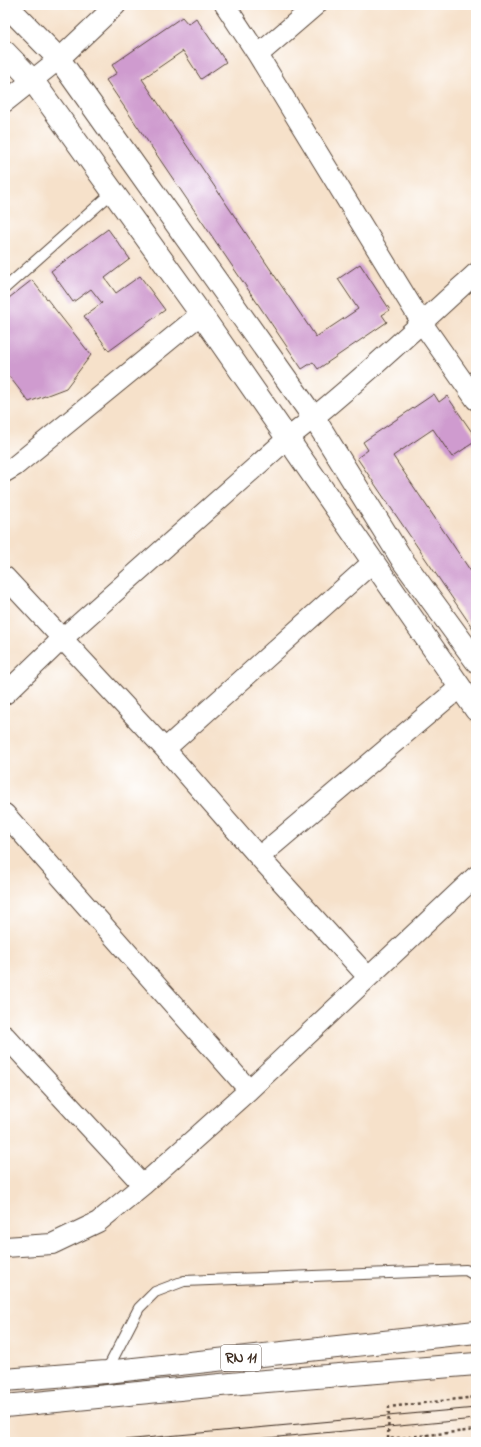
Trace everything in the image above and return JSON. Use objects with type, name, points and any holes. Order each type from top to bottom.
[{"type":"main road","points":[[6,5],[60,59],[314,418],[404,561],[476,661]]},
{"type":"main road","points":[[5,52],[33,80],[201,314],[476,710]]},
{"type":"main road","name":"RN 11","points":[[5,1380],[106,1372],[476,1332]]},
{"type":"main road","name":"RN 11","points":[[5,1406],[233,1384],[476,1364]]},
{"type":"street","points":[[5,102],[60,59],[116,5]]},
{"type":"street","points":[[225,5],[258,55],[422,323],[476,400]]},
{"type":"street","points":[[258,55],[316,5]]},
{"type":"street","points":[[5,694],[62,639],[287,439],[314,418],[422,323],[476,273]]},
{"type":"street","points":[[5,472],[15,466],[201,314]]},
{"type":"street","points":[[165,749],[374,562]]},
{"type":"street","points":[[5,577],[165,749],[368,977]]},
{"type":"street","points":[[260,857],[460,687]]},
{"type":"street","points":[[5,814],[249,1090]]},
{"type":"street","points":[[5,1247],[52,1244],[98,1222],[143,1185],[249,1090],[476,876]]},
{"type":"street","points":[[5,1036],[143,1185]]},
{"type":"lane","points":[[5,288],[112,192]]},
{"type":"lane","points":[[106,1372],[139,1308],[155,1292],[184,1281],[466,1270],[476,1276]]},
{"type":"path","points":[[476,1397],[389,1407],[388,1440],[476,1430]]},
{"type":"building","points":[[182,17],[188,24],[196,18],[226,62],[201,79],[183,51],[142,79],[316,337],[358,309],[338,279],[360,264],[390,310],[382,315],[387,322],[318,369],[313,362],[302,369],[106,80],[117,73],[112,65]]},
{"type":"building","points":[[108,229],[130,259],[105,278],[116,293],[140,276],[165,310],[109,351],[84,316],[102,303],[91,289],[73,302],[51,271]]},
{"type":"building","points":[[32,280],[91,355],[66,388],[29,402],[5,371],[5,301]]},
{"type":"building","points":[[434,394],[439,402],[447,396],[476,438],[476,441],[452,457],[433,429],[393,456],[476,579],[476,633],[357,458],[368,450],[363,442]]},
{"type":"tram line","points":[[101,1442],[476,1408]]},
{"type":"tram line","points":[[223,1442],[476,1419]]}]
